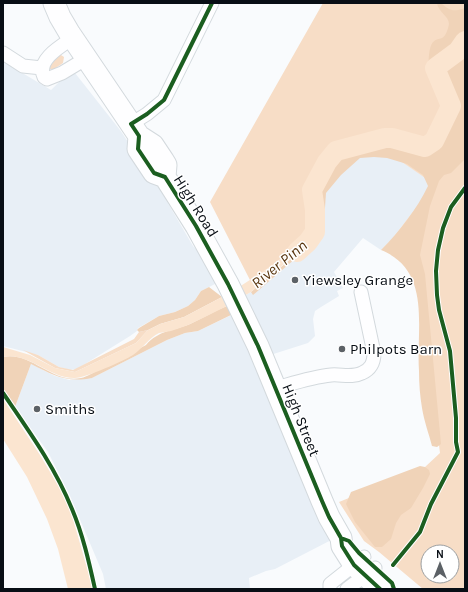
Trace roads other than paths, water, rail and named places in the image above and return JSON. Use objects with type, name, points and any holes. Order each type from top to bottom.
[{"type":"main road","points":[[54,3],[60,17],[73,38],[135,130]]},
{"type":"main road","name":"High Road","points":[[135,130],[153,144],[166,165],[165,177],[196,226],[241,310]]},
{"type":"main road","name":"High Street","points":[[241,310],[276,388],[329,517],[341,538],[349,542],[368,571],[392,582],[394,589]]},
{"type":"street","points":[[135,130],[147,114],[164,100],[212,3]]},
{"type":"street","points":[[73,38],[48,57],[44,62],[42,68],[44,77],[47,79],[51,78],[87,58]]},
{"type":"street","points":[[3,53],[23,66],[42,68]]},
{"type":"street","points":[[276,388],[331,375],[351,376],[360,374],[369,369],[373,362],[374,353],[361,292]]},
{"type":"street","points":[[330,589],[330,584],[368,571]]},
{"type":"street","points":[[347,589],[368,571]]},
{"type":"water","points":[[312,231],[318,233],[310,242],[251,292],[237,300],[233,291],[284,256]]},
{"type":"water","points":[[222,297],[227,306],[188,325],[171,331],[159,333],[133,355],[113,365],[79,378],[65,377],[56,374],[21,358],[12,356],[3,357],[3,347],[30,355],[55,368],[75,372],[136,343],[148,330],[160,324],[184,317]]},
{"type":"water","points":[[3,399],[40,455],[59,487],[71,512],[93,589],[68,589],[58,549],[47,519],[27,477],[3,439]]},
{"type":"waterway","name":"River Pinn","points":[[297,252],[308,242],[315,232],[315,210],[312,190],[327,162],[336,151],[385,138],[392,138],[425,147],[434,141],[451,106],[435,68],[458,51],[465,41]]},
{"type":"place","name":"Yiewsley Grange","points":[[295,280]]},
{"type":"place","name":"Philpots Barn","points":[[342,349]]},
{"type":"place","name":"Smiths","points":[[37,409]]}]
